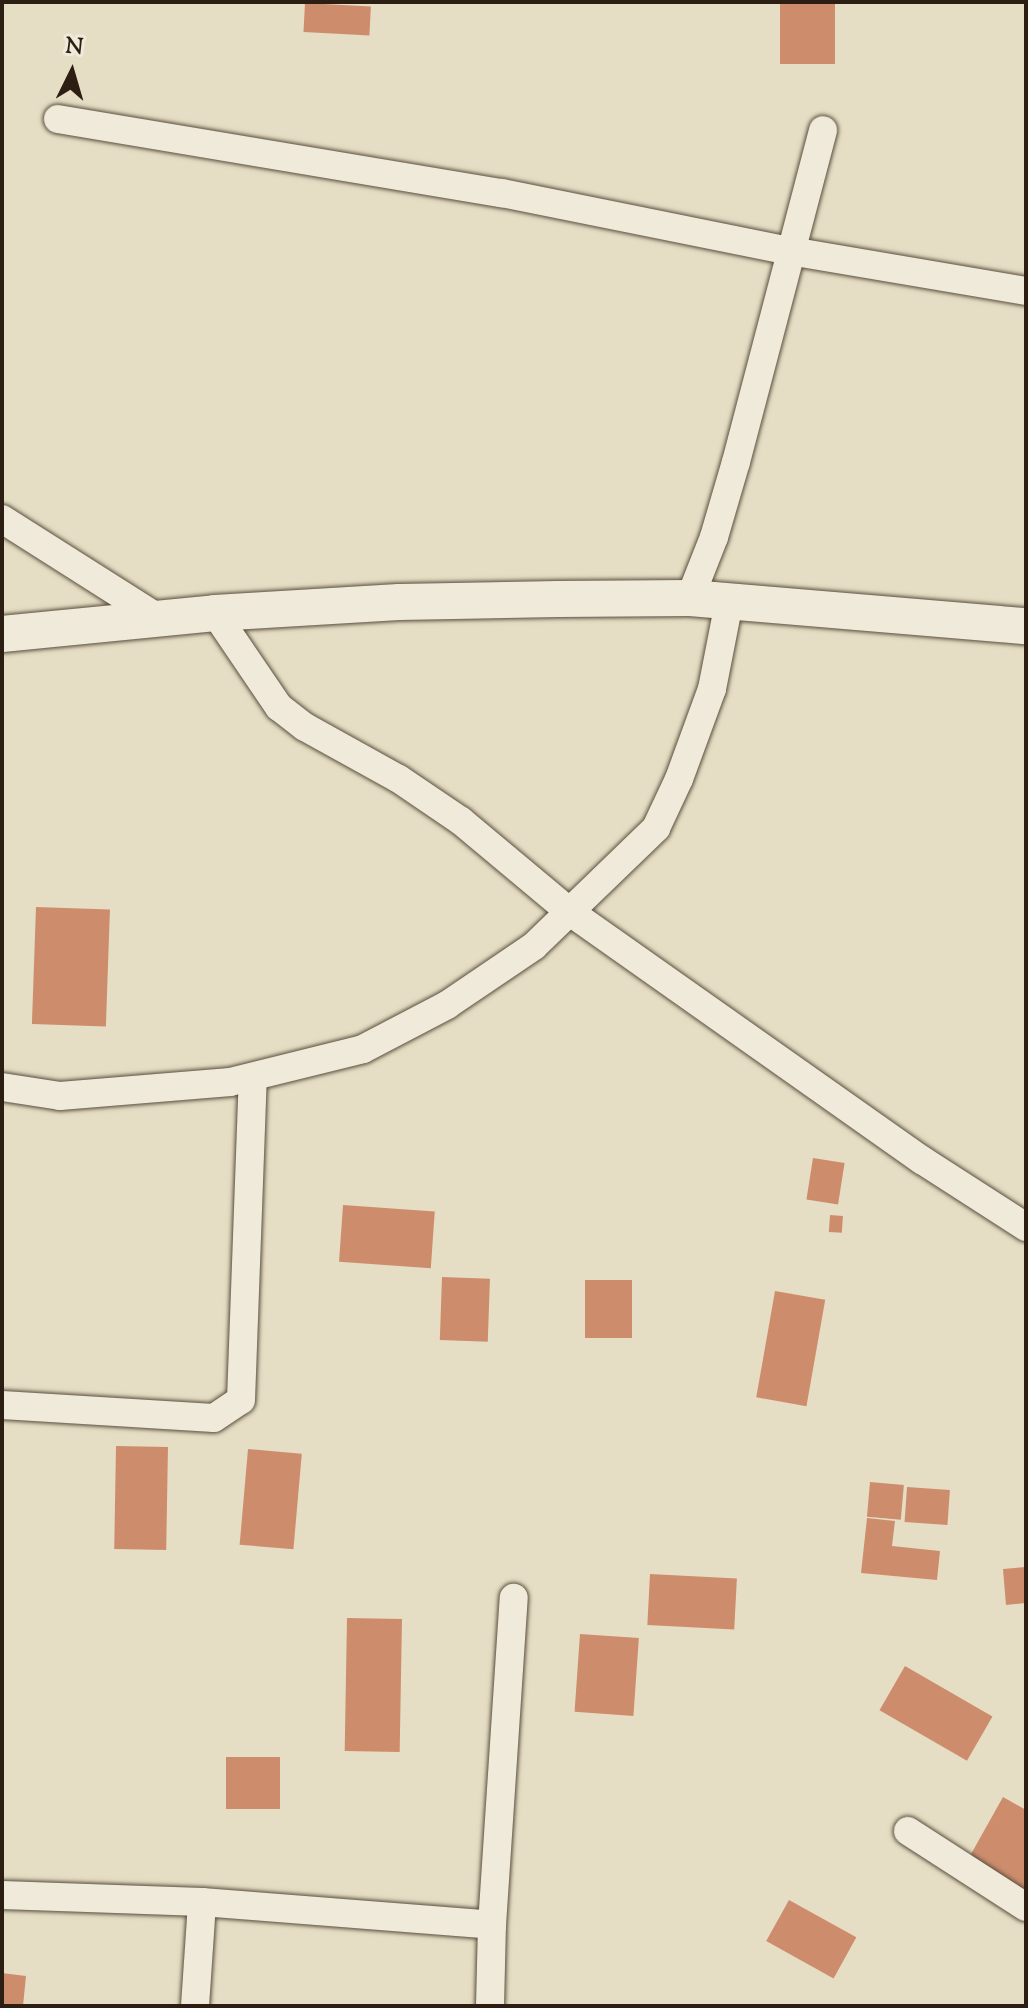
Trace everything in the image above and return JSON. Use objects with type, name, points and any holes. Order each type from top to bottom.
[{"type":"street","points":[[58,119],[502,193],[790,251],[1026,291]]},
{"type":"street","points":[[690,598],[714,537],[736,462],[823,130]]},
{"type":"street","points":[[2,519],[158,618]]},
{"type":"street","points":[[2,634],[215,613],[399,602],[690,598],[1026,626]]},
{"type":"street","points":[[2,1087],[60,1096],[230,1082],[363,1049],[447,1005],[534,946],[656,828],[679,779],[712,689],[729,602]]},
{"type":"street","points":[[215,613],[279,707],[305,727],[399,779],[461,821],[570,912],[922,1160],[1026,1227]]},
{"type":"street","points":[[2,1405],[214,1418],[241,1400],[253,1077]]},
{"type":"street","points":[[490,2006],[492,1925],[514,1598]]},
{"type":"street","points":[[908,1831],[1026,1907]]},
{"type":"street","points":[[2,1895],[202,1902],[492,1925]]},
{"type":"street","points":[[195,2006],[202,1902]]},
{"type":"building","points":[[780,2],[835,2],[835,64],[780,64]]},
{"type":"building","points":[[305,3],[371,6],[369,35],[303,32]]},
{"type":"building","points":[[36,907],[110,910],[106,1027],[32,1024]]},
{"type":"building","points":[[813,1158],[845,1163],[838,1204],[806,1199]]},
{"type":"building","points":[[343,1205],[435,1211],[431,1268],[339,1262]]},
{"type":"building","points":[[830,1215],[843,1216],[842,1233],[829,1232]]},
{"type":"building","points":[[442,1277],[490,1279],[488,1342],[440,1340]]},
{"type":"building","points":[[585,1280],[632,1280],[632,1338],[585,1338]]},
{"type":"building","points":[[775,1291],[825,1300],[806,1406],[756,1397]]},
{"type":"building","points":[[116,1446],[168,1447],[166,1550],[114,1549]]},
{"type":"building","points":[[248,1449],[302,1454],[293,1549],[240,1545]]},
{"type":"building","points":[[870,1482],[904,1485],[901,1520],[867,1517]]},
{"type":"building","points":[[907,1487],[950,1490],[947,1525],[905,1522]]},
{"type":"building","points":[[867,1518],[895,1521],[892,1546],[940,1551],[937,1580],[861,1573]]},
{"type":"building","points":[[1026,1567],[1026,1603],[1006,1605],[1003,1569]]},
{"type":"building","points":[[650,1574],[737,1579],[734,1629],[647,1625]]},
{"type":"building","points":[[347,1618],[402,1619],[400,1752],[345,1751]]},
{"type":"building","points":[[580,1634],[639,1638],[633,1716],[575,1712]]},
{"type":"building","points":[[905,1666],[992,1716],[967,1761],[880,1710]]},
{"type":"building","points":[[226,1757],[280,1757],[280,1809],[226,1809]]},
{"type":"building","points":[[1003,1797],[1026,1810],[1026,1893],[966,1863]]},
{"type":"building","points":[[789,1900],[856,1937],[834,1978],[766,1941]]},
{"type":"building","points":[[2,1973],[26,1976],[23,2006],[2,2006]]}]
